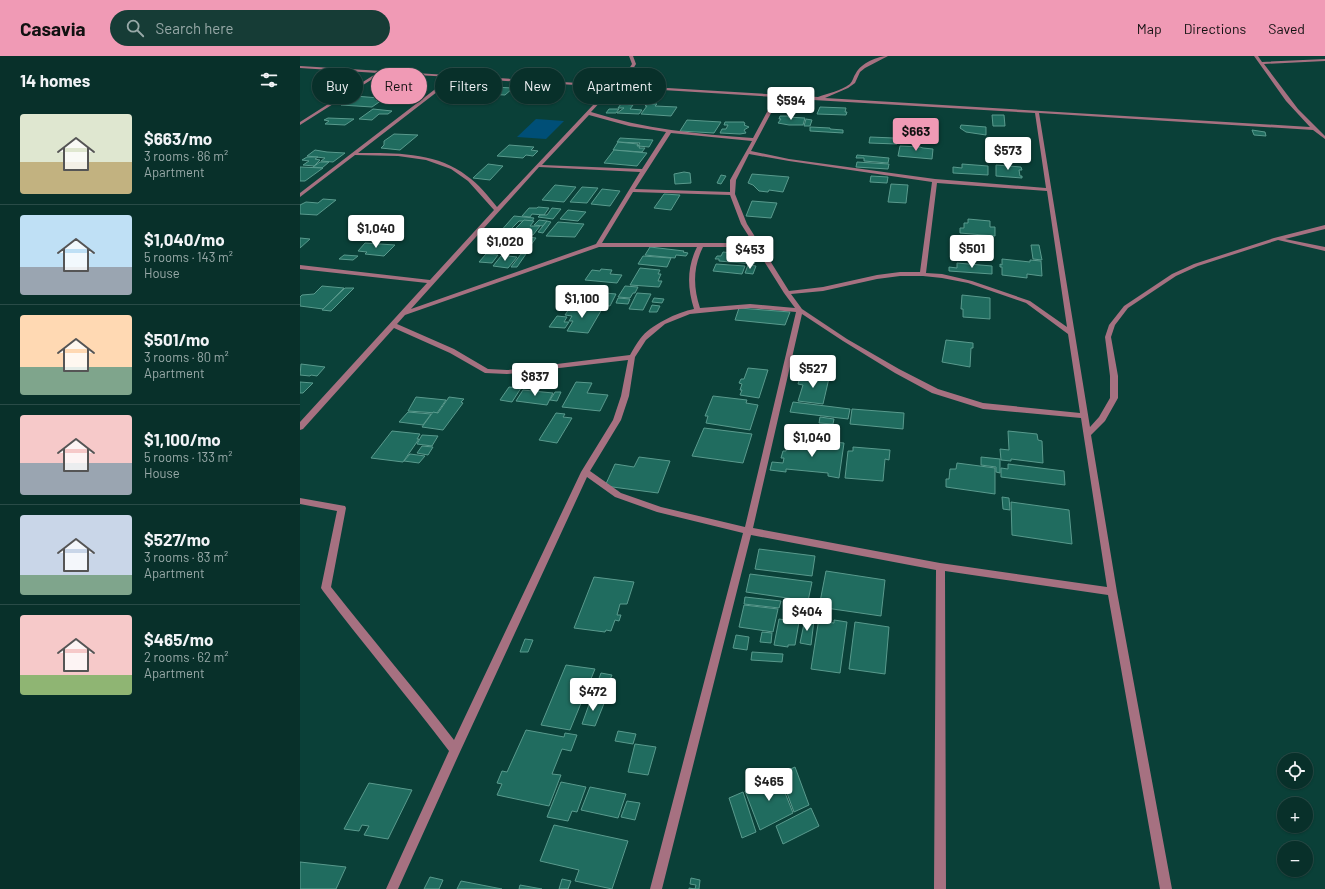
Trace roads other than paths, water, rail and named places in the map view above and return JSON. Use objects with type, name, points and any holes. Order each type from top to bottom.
[{"type":"street","points":[[631,56],[634,64],[632,68]]},
{"type":"street","points":[[816,99],[834,94],[851,85],[855,81],[858,72],[864,67],[886,56]]},
{"type":"street","points":[[1256,56],[1314,129],[1325,138]]},
{"type":"street","points":[[1261,63],[1325,60]]},
{"type":"street","points":[[300,67],[371,71]]},
{"type":"street","points":[[300,74],[311,67]]},
{"type":"street","points":[[300,124],[371,78]]},
{"type":"street","points":[[502,80],[573,84]]},
{"type":"street","points":[[666,89],[1314,129]]},
{"type":"street","points":[[300,195],[435,91]]},
{"type":"street","points":[[778,96],[733,180],[732,194],[744,224],[787,293],[800,310],[845,340],[897,371],[935,391],[983,406],[1084,416]]},
{"type":"street","points":[[300,427],[497,210],[596,104]]},
{"type":"street","points":[[588,113],[611,121],[669,132],[755,140]]},
{"type":"street","points":[[1037,113],[1112,592],[1166,889]]},
{"type":"street","points":[[598,245],[631,190],[669,132]]},
{"type":"street","points":[[748,152],[789,160],[935,181],[1049,190]]},
{"type":"street","points":[[355,154],[411,156],[433,159],[465,176],[497,210]]},
{"type":"street","points":[[539,166],[643,171]]},
{"type":"street","points":[[923,274],[935,181]]},
{"type":"street","points":[[631,190],[732,194]]},
{"type":"street","points":[[1087,434],[1102,419],[1114,398],[1114,376],[1108,337],[1112,325],[1126,307],[1174,275],[1196,265],[1276,239],[1325,227]]},
{"type":"street","points":[[1276,239],[1325,249]]},
{"type":"street","points":[[404,313],[598,245],[757,245]]},
{"type":"street","points":[[698,310],[692,287],[691,276],[694,260],[701,245]]},
{"type":"street","points":[[300,267],[432,282]]},
{"type":"street","points":[[787,293],[823,289],[877,277],[923,274],[942,276],[970,282],[1028,302],[1071,333]]},
{"type":"street","points":[[392,889],[455,750],[585,472],[617,420],[625,396],[632,357],[643,339],[663,323],[688,312],[698,310],[750,306],[800,310]]},
{"type":"street","points":[[656,889],[748,532],[800,310]]},
{"type":"street","points":[[393,326],[452,351],[487,371],[507,372],[632,357]]},
{"type":"street","points":[[585,472],[618,495],[660,510],[748,532],[940,567],[1112,592]]},
{"type":"street","points":[[300,501],[342,508],[326,588],[377,654],[412,694],[455,750]]},
{"type":"street","points":[[940,567],[940,889]]},
{"type":"water","points":[[536,119],[564,121],[546,139],[517,137]]}]
